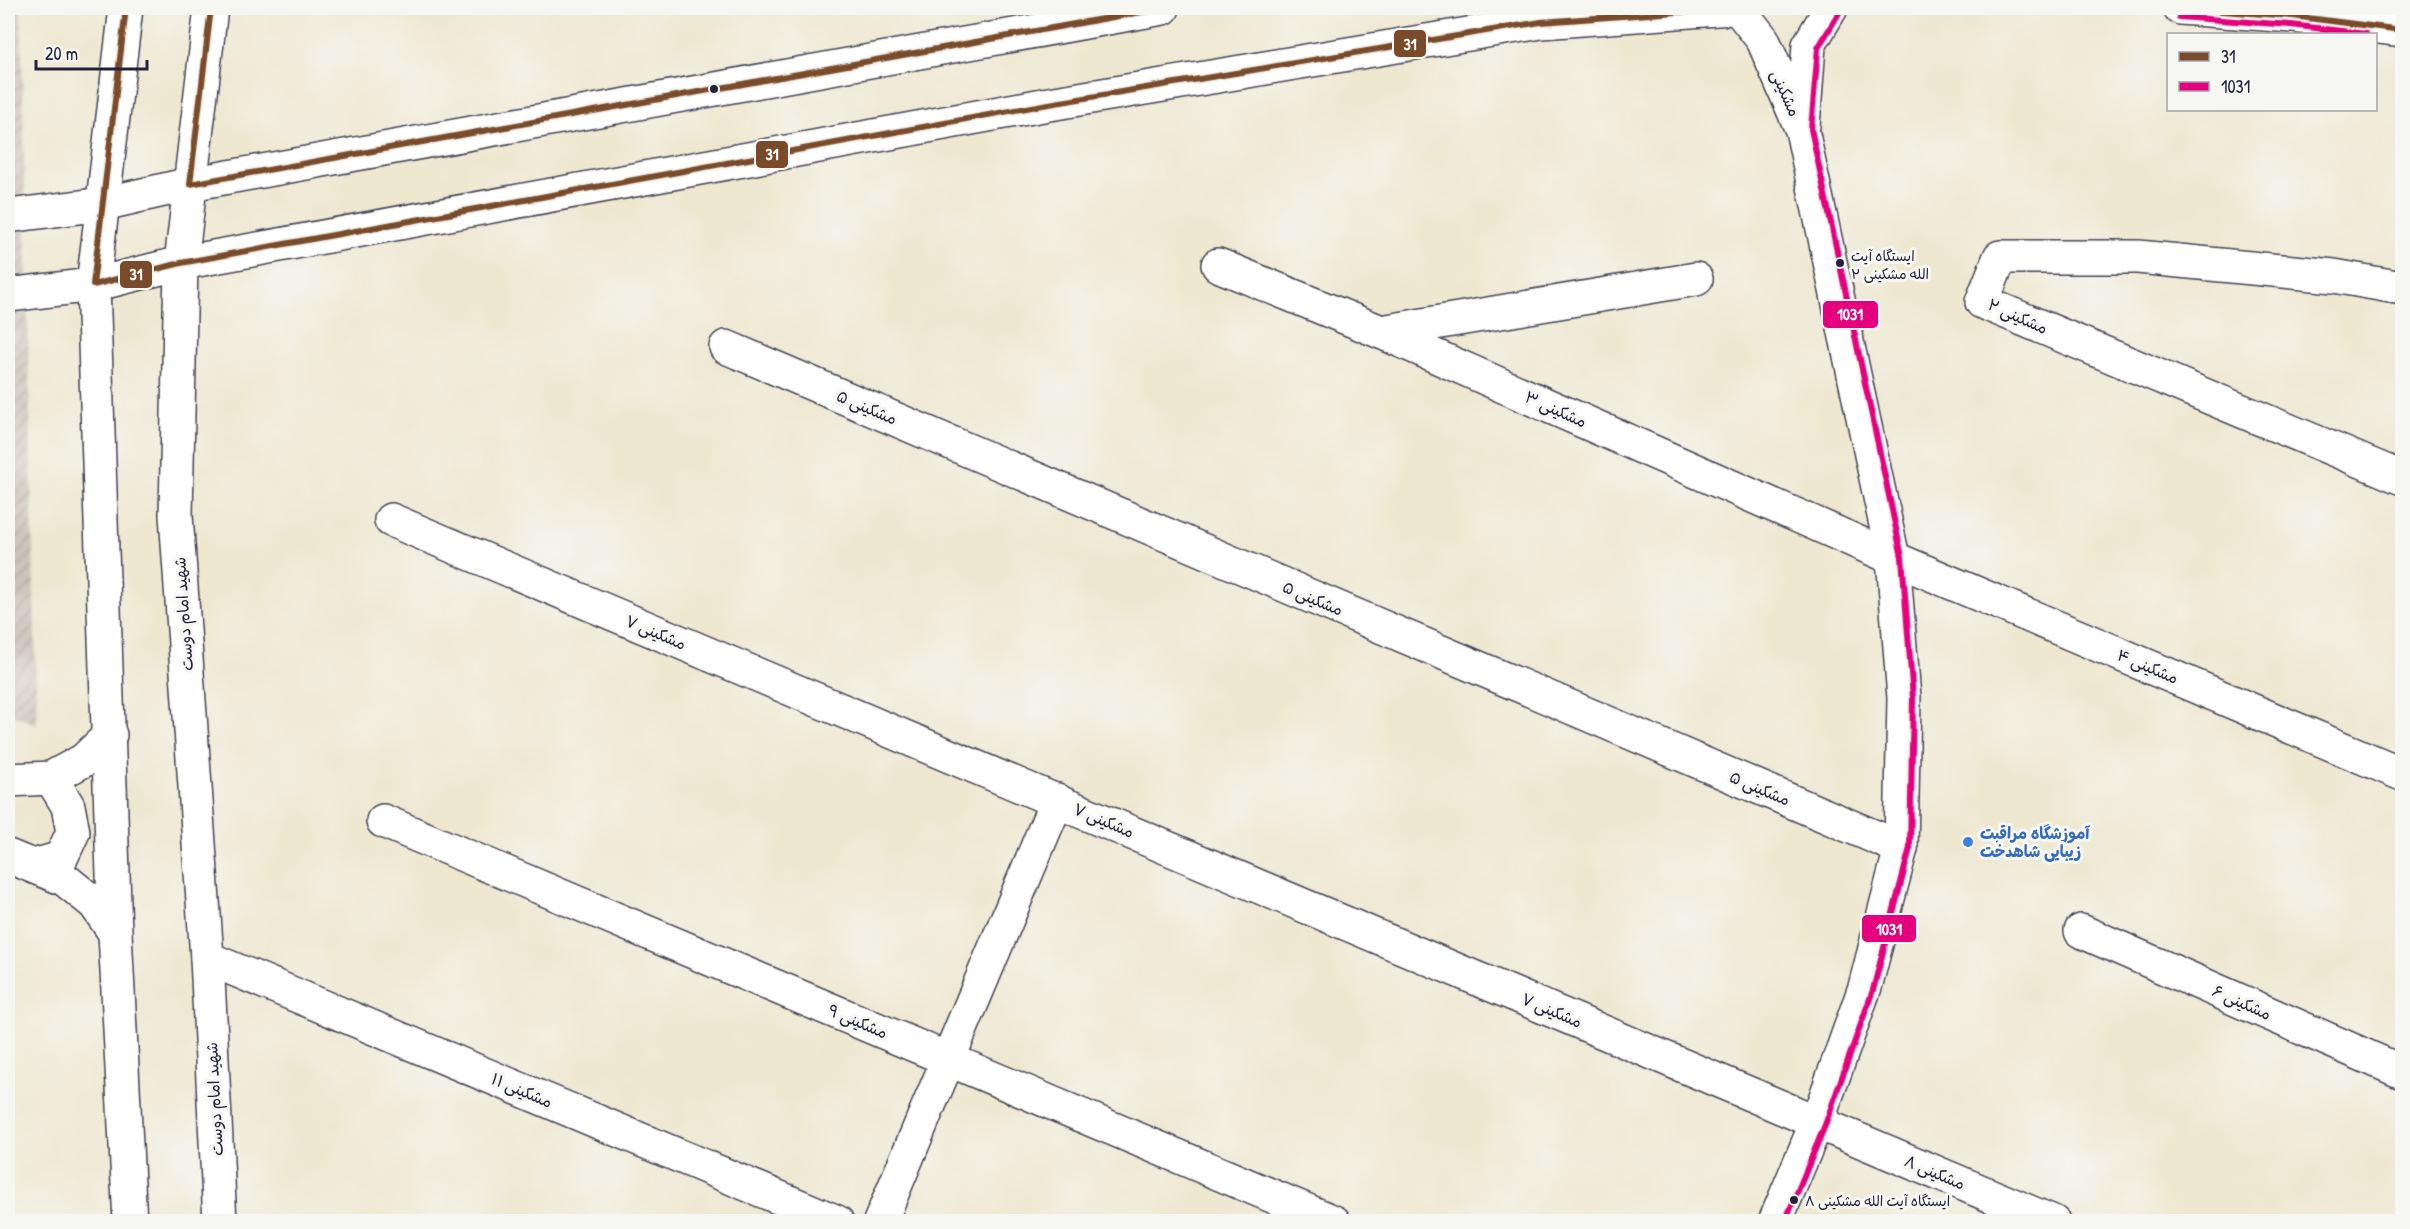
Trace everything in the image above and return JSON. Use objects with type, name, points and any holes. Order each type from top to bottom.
[{"type":"street","points":[[126,8],[93,285],[115,933],[130,1221]]},
{"type":"street","name":"شهید امام دوست","points":[[211,8],[181,263],[176,515],[207,958],[220,1221]]},
{"type":"street","points":[[8,216],[103,204],[190,184],[1018,32],[1163,8]]},
{"type":"street","points":[[8,295],[93,285],[181,263],[1043,105],[1541,22],[1731,8]]},
{"type":"street","name":"مشکینی","points":[[1738,8],[1763,40],[1802,130]]},
{"type":"street","name":"مشکینی","points":[[1802,130],[1809,45],[1831,8]]},
{"type":"street","points":[[2180,8],[2292,16],[2403,30]]},
{"type":"street","points":[[1775,1221],[1817,1122],[1866,987],[1901,848],[1904,698],[1893,558],[1802,130]]},
{"type":"street","name":"مشکینی ۲","points":[[2403,288],[2334,276],[2138,257],[2000,257],[1982,302],[2403,478]]},
{"type":"street","name":"مشکینی ۳","points":[[1218,265],[1381,332],[1893,558]]},
{"type":"street","points":[[1381,332],[1696,279]]},
{"type":"street","name":"مشکینی ۵","points":[[726,347],[1901,848]]},
{"type":"street","name":"مشکینی ۷","points":[[391,520],[1817,1122]]},
{"type":"street","name":"مشکینی ۴","points":[[1893,558],[2403,774]]},
{"type":"street","points":[[8,780],[51,778],[84,760],[110,735]]},
{"type":"street","points":[[20,861],[61,858],[73,832],[68,806],[51,778]]},
{"type":"street","points":[[880,1221],[1057,800]]},
{"type":"street","name":"مشکینی ۹","points":[[383,821],[1334,1221]]},
{"type":"street","points":[[20,861],[64,879],[95,904],[115,933]]},
{"type":"street","name":"مشکینی ۶","points":[[2081,932],[2403,1072]]},
{"type":"street","name":"مشکینی ۱۱","points":[[207,958],[837,1221]]},
{"type":"street","name":"مشکینی ۸","points":[[1817,1122],[2053,1221]]},
{"type":"shaded area","points":[[8,8],[21,8],[37,725],[8,713]]},
{"type":"transit line","name":"31","points":[[126,8],[93,285],[181,263],[1043,105],[1541,22],[1731,8]]},
{"type":"transit line","name":"31","points":[[211,8],[190,184],[1163,8]]},
{"type":"transit line","name":"31","points":[[2180,8],[2292,16],[2402,30]]},
{"type":"transit line","name":"1031","points":[[1785,1222],[1825,1125],[1873,990],[1910,848],[1913,698],[1902,557],[1811,129],[1818,48],[1839,13]]},
{"type":"transit line","name":"1031","points":[[2179,17],[2291,25],[2358,33]]},
{"type":"place","name":"ایستگاه آیت الله مشکینی ۲","points":[[1840,263]]},
{"type":"place","name":"آموزشگاه مراقبت زیبایی شاهدخت","points":[[1968,842]]},
{"type":"place","name":"ایستگاه آیت الله مشکینی ۸","points":[[1794,1200]]}]
